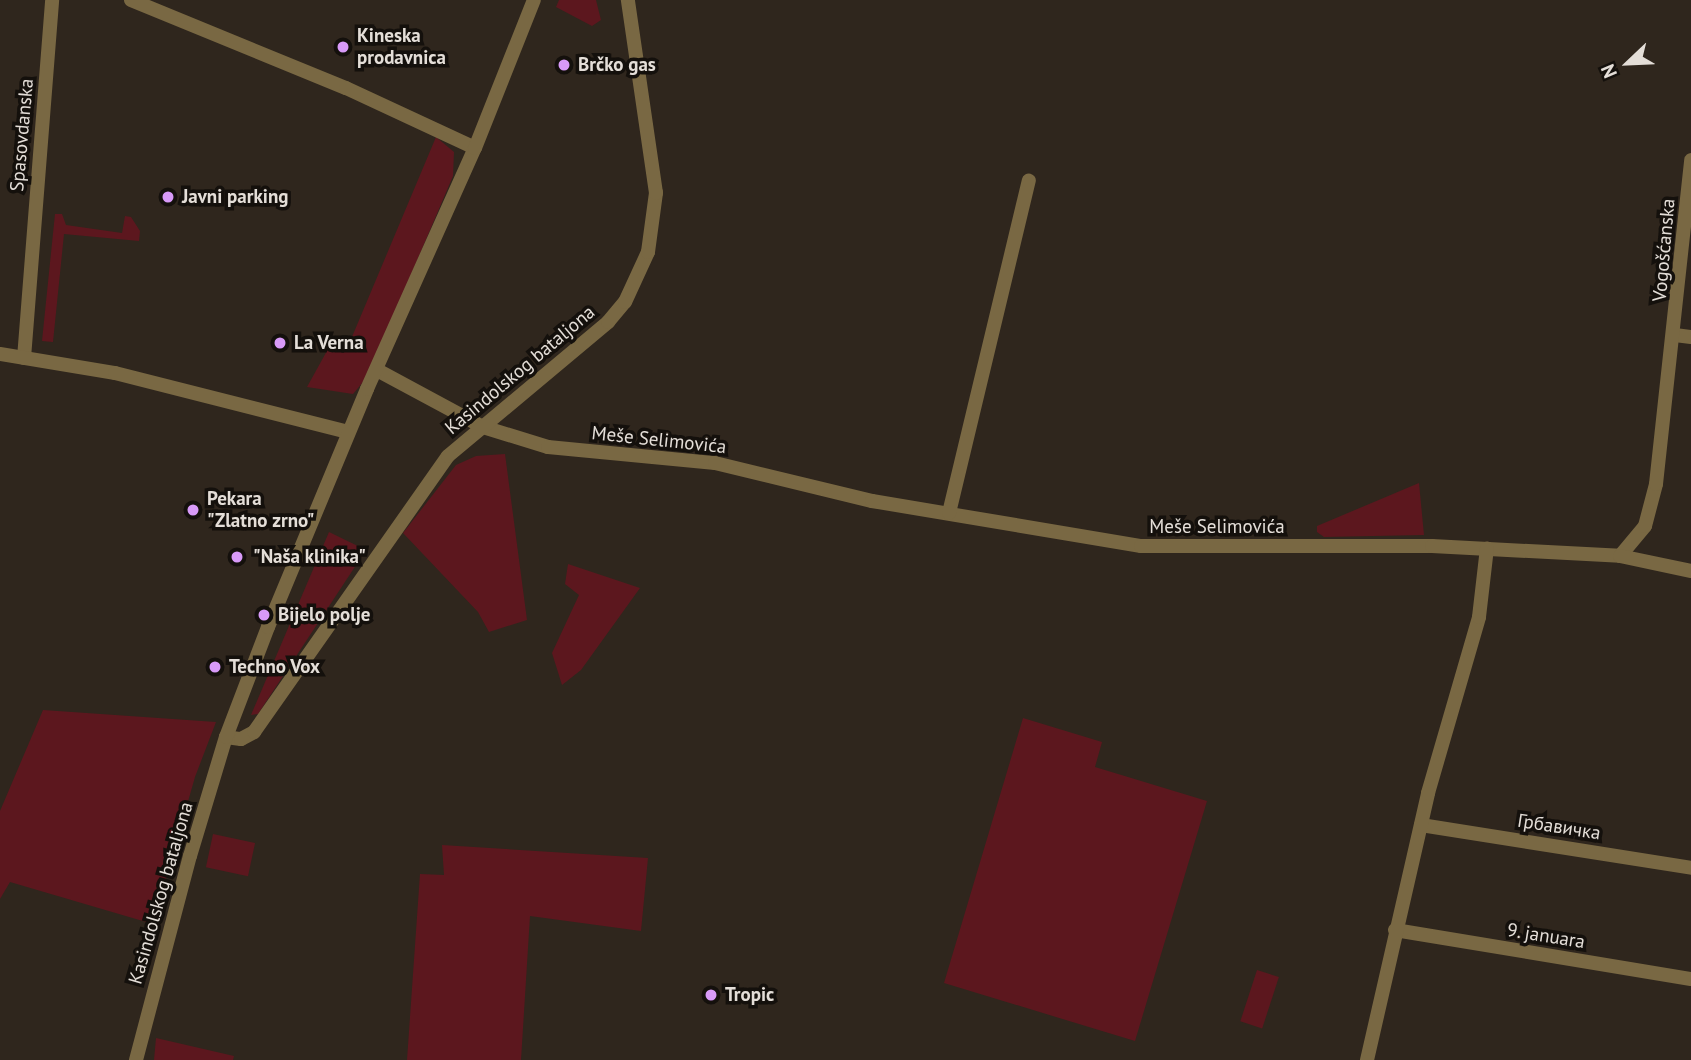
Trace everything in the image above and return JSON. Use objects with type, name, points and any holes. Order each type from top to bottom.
[{"type":"street","name":"Spasovdanska","points":[[24,358],[52,0]]},
{"type":"street","points":[[131,0],[346,88],[475,148]]},
{"type":"street","name":"Kasindolskog bataljona","points":[[136,1060],[226,737],[348,432],[475,148],[534,0]]},
{"type":"street","name":"Kasindolskog bataljona","points":[[226,737],[241,739],[254,732],[448,456],[617,313],[648,252],[654,225],[654,161],[628,0]]},
{"type":"street","name":"Vogošćanska","points":[[1620,556],[1645,526],[1651,505],[1675,335],[1691,167]]},
{"type":"street","points":[[949,513],[1029,180]]},
{"type":"street","points":[[1675,335],[1691,337]]},
{"type":"street","points":[[0,354],[115,373],[348,432]]},
{"type":"street","name":"Meše Selimovića","points":[[377,370],[483,427],[548,447],[715,463],[872,501],[1141,546],[1488,548],[1620,556],[1691,571]]},
{"type":"street","points":[[1367,1060],[1420,825],[1479,617],[1488,548]]},
{"type":"street","name":"Грбавичка","points":[[1420,825],[1691,868]]},
{"type":"street","name":"9. januara","points":[[1395,930],[1691,979]]},
{"type":"shaded area","points":[[559,0],[596,0],[601,20],[592,26],[556,7]]},
{"type":"shaded area","points":[[436,137],[454,152],[453,176],[368,376],[353,394],[307,387],[333,340],[349,344]]},
{"type":"shaded area","points":[[55,214],[62,214],[66,225],[122,233],[125,216],[131,217],[140,231],[139,241],[64,234],[53,342],[42,341]]},
{"type":"shaded area","points":[[505,454],[527,620],[489,632],[478,612],[403,533],[456,465],[476,456]]},
{"type":"shaded area","points":[[1419,483],[1424,535],[1324,537],[1317,532],[1317,526]]},
{"type":"shaded area","points":[[329,532],[366,550],[258,714],[251,715]]},
{"type":"shaded area","points":[[568,564],[640,588],[581,670],[562,685],[552,653],[579,595],[565,584]]},
{"type":"shaded area","points":[[43,710],[216,722],[195,777],[153,924],[10,882],[0,899],[0,811]]},
{"type":"shaded area","points":[[1023,718],[1102,742],[1095,767],[1207,801],[1135,1041],[944,983]]},
{"type":"shaded area","points":[[213,834],[255,843],[248,876],[206,867]]},
{"type":"shaded area","points":[[442,845],[648,858],[641,931],[530,916],[521,1060],[407,1060],[420,874],[444,875]]},
{"type":"shaded area","points":[[1257,970],[1279,977],[1262,1028],[1240,1021]]},
{"type":"shaded area","points":[[156,1038],[234,1056],[233,1060],[154,1060]]},
{"type":"place","name":"Kineska prodavnica","points":[[343,47]]},
{"type":"place","name":"Brčko gas","points":[[564,65]]},
{"type":"place","name":"Javni parking","points":[[168,197]]},
{"type":"place","name":"La Verna","points":[[280,343]]},
{"type":"place","name":"Pekara \"Zlatno zrno\"","points":[[193,510]]},
{"type":"place","name":"\"Naša klinika\"","points":[[237,557]]},
{"type":"place","name":"Bijelo polje","points":[[264,615]]},
{"type":"place","name":"Techno Vox","points":[[215,667]]},
{"type":"place","name":"Tropic","points":[[711,995]]}]
